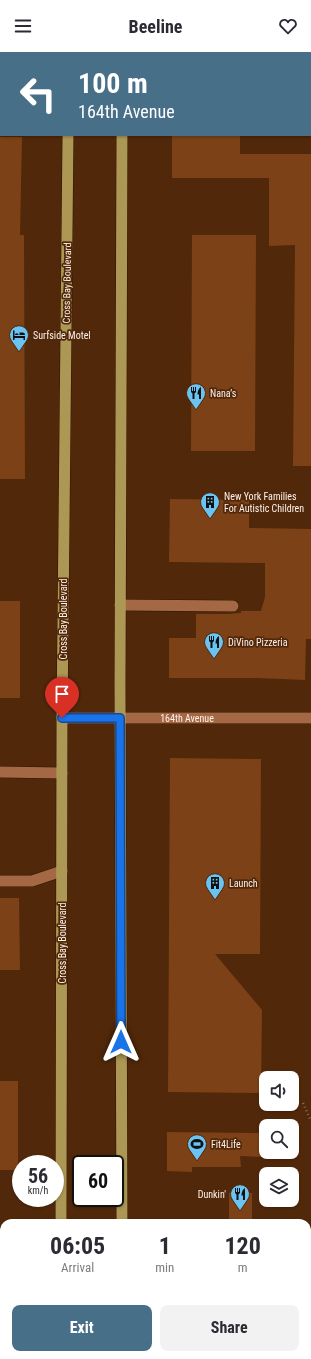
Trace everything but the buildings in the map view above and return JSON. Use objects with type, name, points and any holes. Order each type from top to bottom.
[{"type":"main road","name":"Cross Bay Boulevard","points":[[61,1219],[62,718],[68,136]]},
{"type":"main road","points":[[122,136],[120,605],[122,1219]]},
{"type":"street","points":[[120,605],[233,606]]},
{"type":"street","name":"164th Avenue","points":[[62,718],[311,718]]},
{"type":"street","points":[[0,772],[62,772]]},
{"type":"street","points":[[0,881],[32,881],[62,870]]},
{"type":"path","points":[[303,1103],[311,1121]]},
{"type":"place","name":"Surfside Motel","points":[[19,352]]},
{"type":"place","name":"Nana’s","points":[[196,410]]},
{"type":"place","name":"New York Families For Autistic Children","points":[[210,519]]},
{"type":"place","name":"DiVino Pizzeria","points":[[214,659]]},
{"type":"place","name":"Launch","points":[[215,900]]},
{"type":"place","name":"Fit4Life","points":[[197,1161]]},
{"type":"place","name":"Dunkin'","points":[[240,1211]]},
{"type":"route","points":[[62,718],[120,718],[121,1042]]}]
